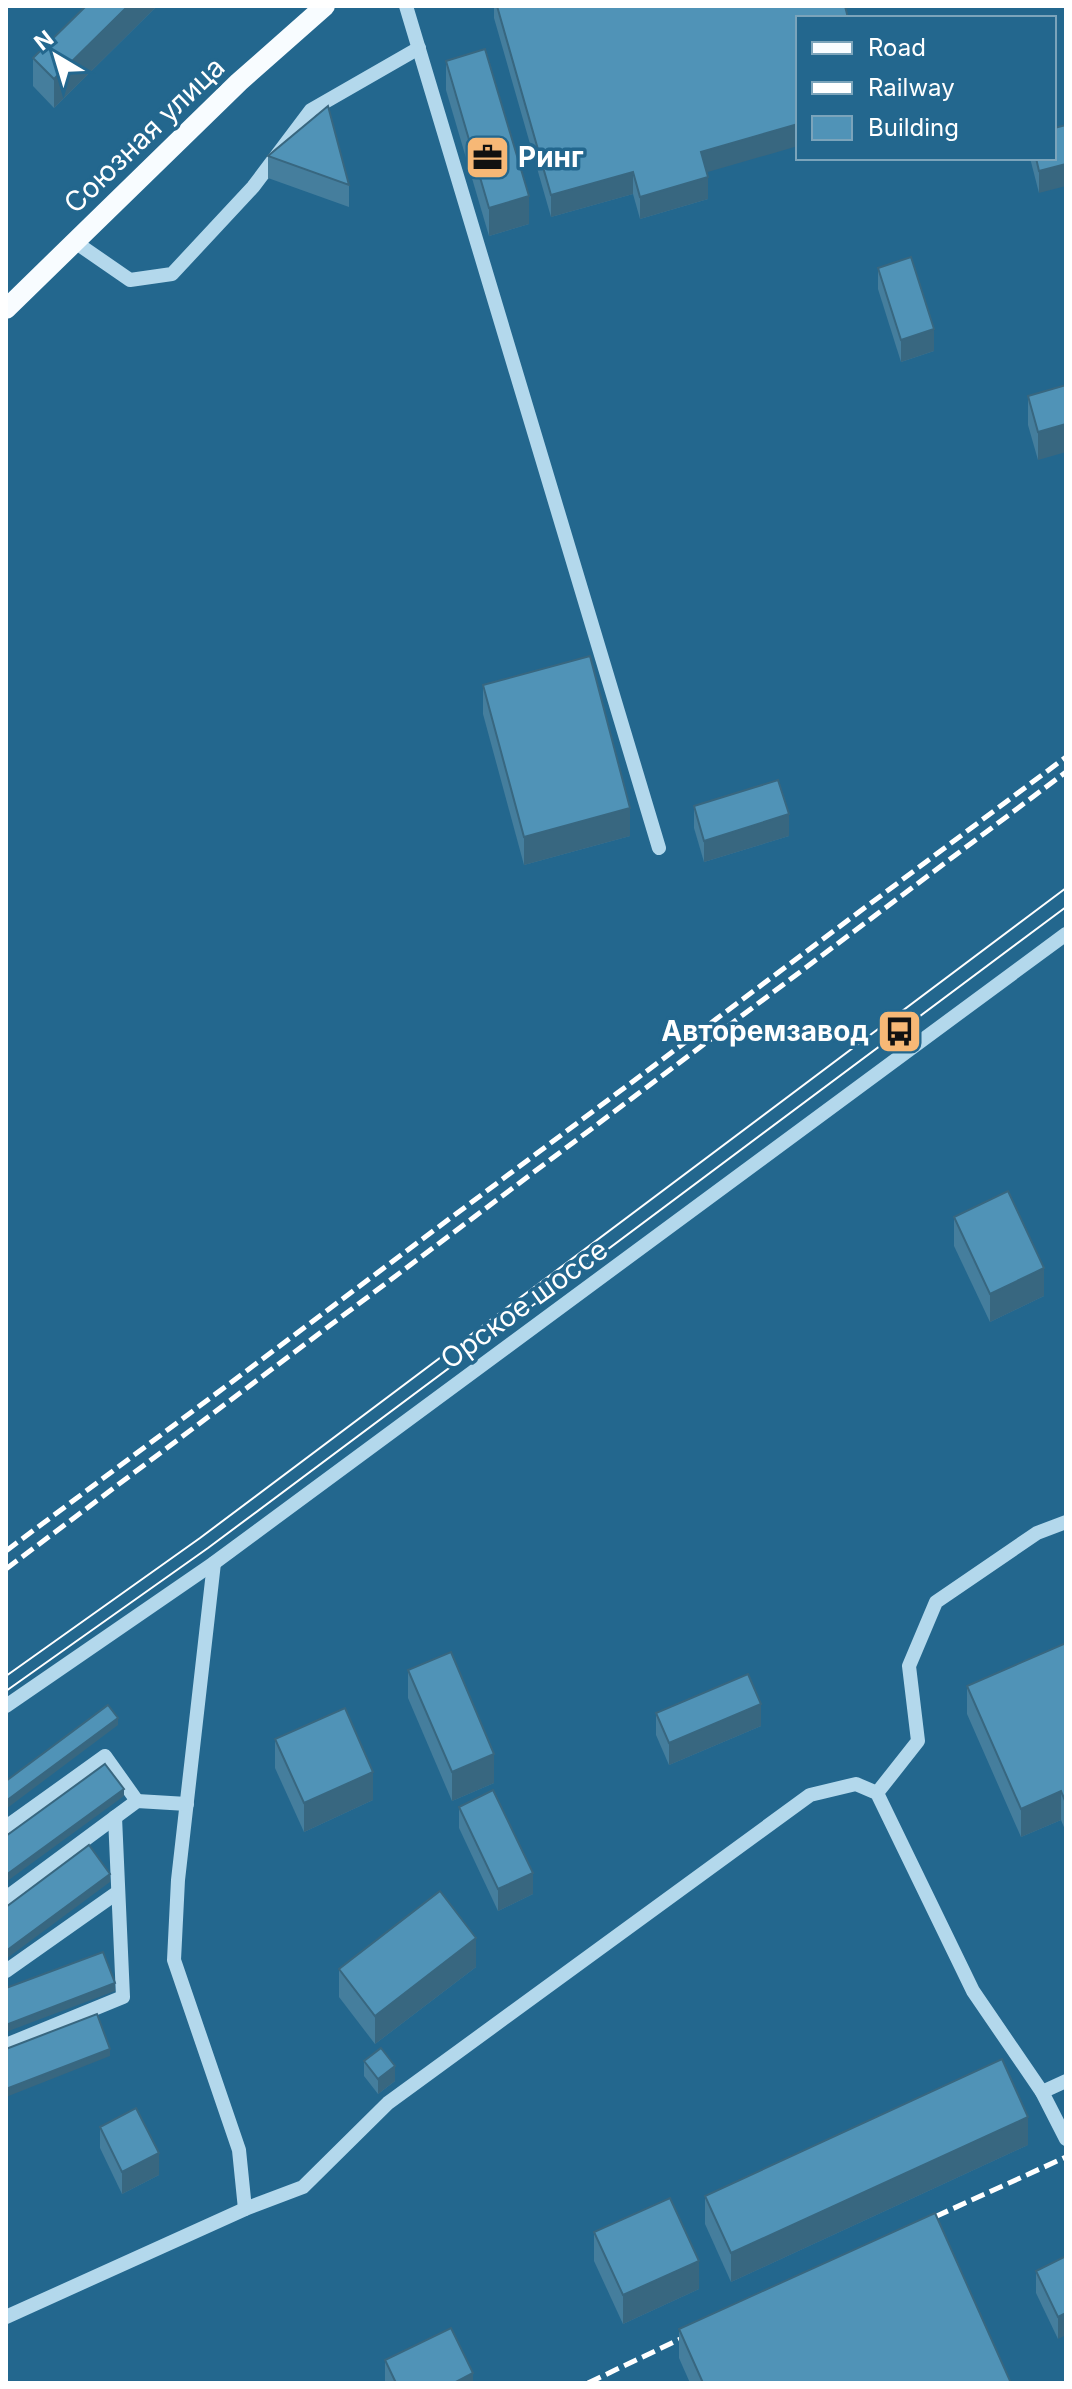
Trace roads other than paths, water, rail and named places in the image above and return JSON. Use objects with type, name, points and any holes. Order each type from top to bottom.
[{"type":"main road","name":"Союзная улица","points":[[6,309],[239,82],[325,6]]},
{"type":"street","points":[[406,6],[659,848]]},
{"type":"street","points":[[75,242],[130,280],[172,274],[253,187],[311,110],[419,48]]},
{"type":"street","name":"Орское шоссе","points":[[6,1706],[214,1563],[1066,934]]},
{"type":"street","points":[[877,1793],[918,1741],[909,1666],[936,1602],[1037,1533],[1066,1522]]},
{"type":"street","points":[[214,1563],[178,1880],[174,1960],[239,2150],[245,2209]]},
{"type":"street","points":[[6,1827],[105,1756],[137,1801]]},
{"type":"street","points":[[6,2317],[245,2209],[303,2187],[388,2103],[810,1795],[856,1784],[877,1793],[973,1991],[1042,2092],[1066,2139]]},
{"type":"street","points":[[6,1898],[137,1801],[187,1804]]},
{"type":"street","points":[[6,2045],[123,1997],[115,1817]]},
{"type":"street","points":[[6,1971],[118,1892]]},
{"type":"street","points":[[1042,2092],[1066,2081]]},
{"type":"tram line","points":[[6,1676],[200,1538],[1066,888]]},
{"type":"tram line","points":[[6,1691],[208,1548],[1066,907]]},
{"type":"railway","points":[[6,1551],[1066,757]]},
{"type":"railway","points":[[6,1569],[1066,772]]},
{"type":"railway","points":[[917,2225],[1066,2157]]},
{"type":"railway","points":[[588,2383],[697,2331]]},
{"type":"place","name":"Ринг","points":[[487,157]]},
{"type":"place","name":"Авторемзавод","points":[[900,1031]]}]
